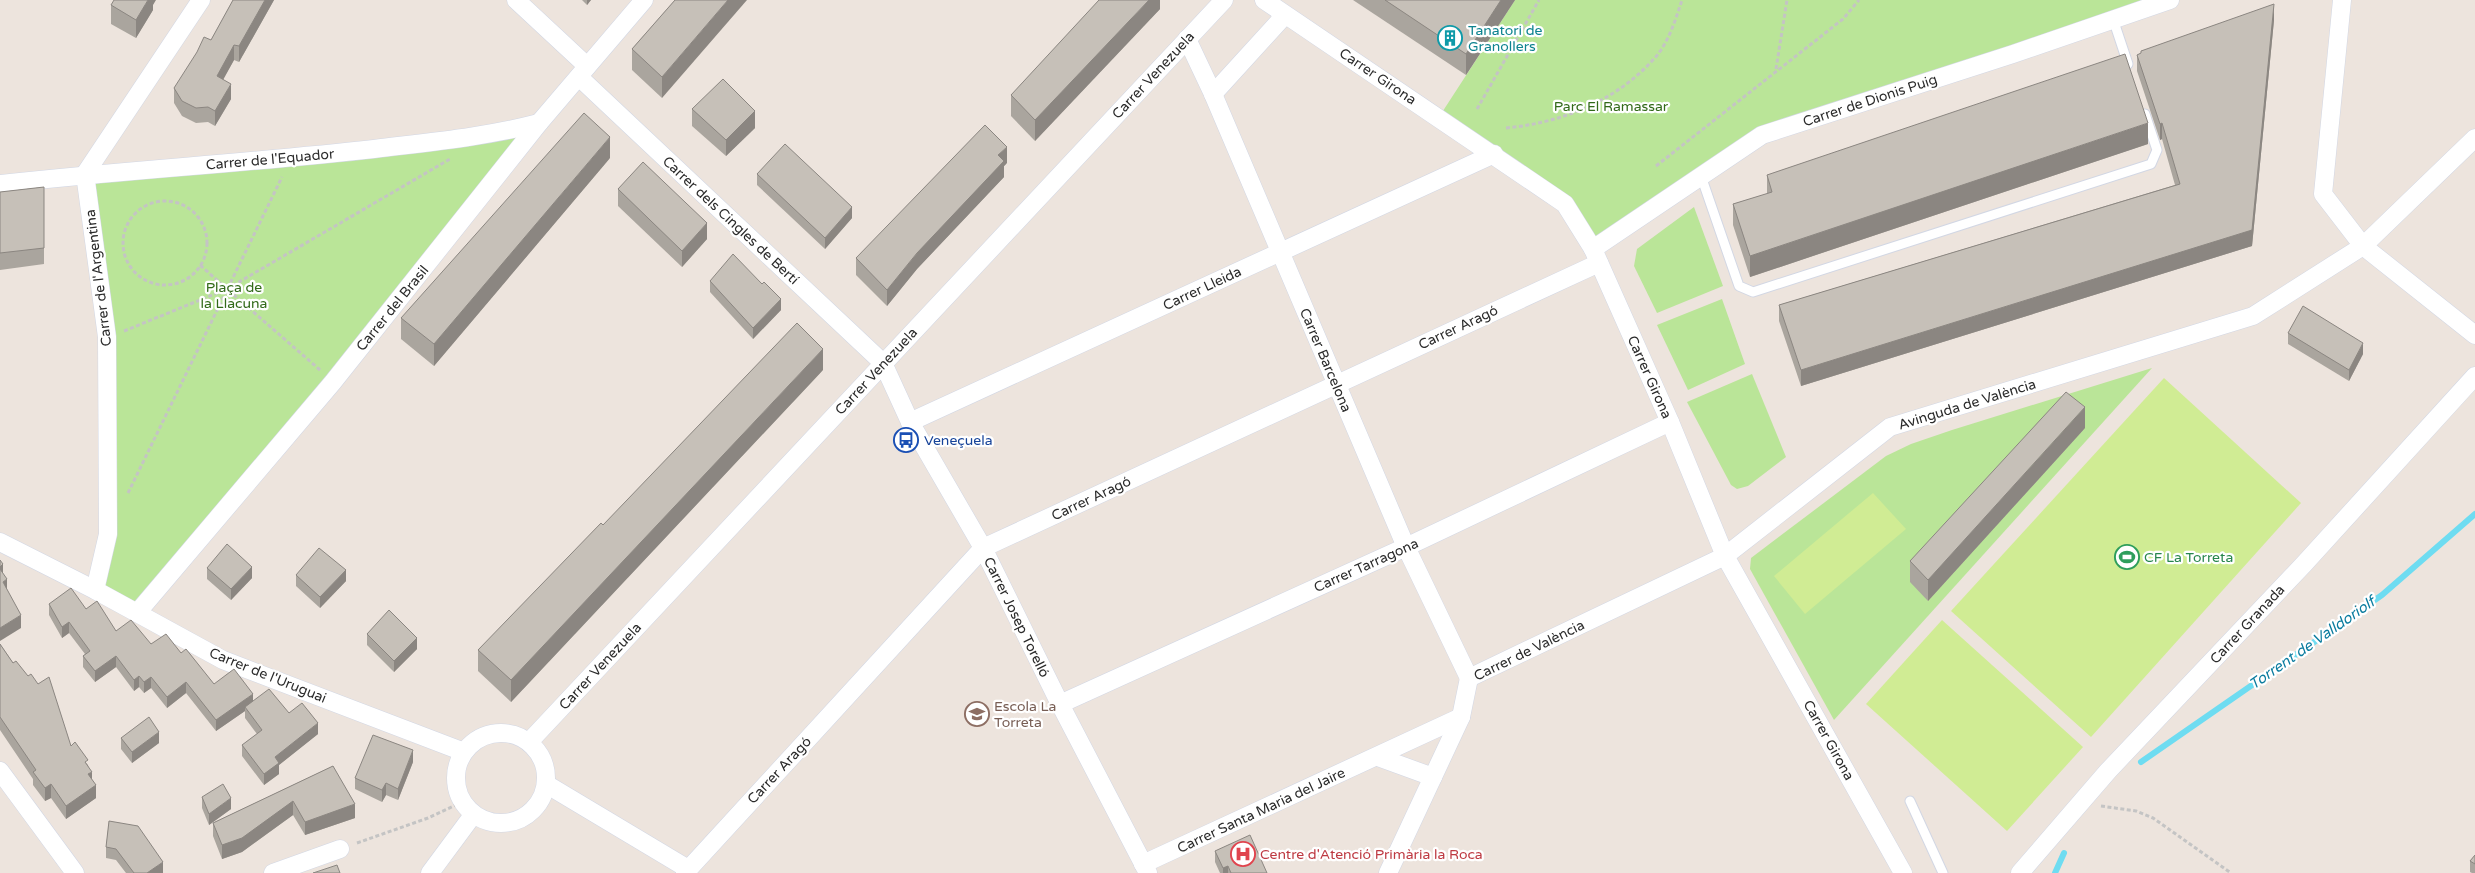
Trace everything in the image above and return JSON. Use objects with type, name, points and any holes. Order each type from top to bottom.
[{"type":"street","points":[[86,174],[201,0]]},
{"type":"street","name":"Carrer dels Cingles de Bertí","points":[[516,0],[583,72],[883,363]]},
{"type":"street","name":"Carrer del Brasil","points":[[137,613],[333,382],[539,123],[644,0]]},
{"type":"street","name":"Carrer Venezuela","points":[[529,742],[1224,0]]},
{"type":"street","name":"Carrer Girona","points":[[1264,0],[1494,154],[1565,204],[1596,256],[1670,422],[1725,556],[1903,873]]},
{"type":"street","name":"Carrer de Dionis Puig","points":[[1596,256],[1701,176],[1762,135],[2170,0]]},
{"type":"street","points":[[2341,1],[2323,194],[2363,246],[2475,335]]},
{"type":"street","points":[[1213,94],[1285,14]]},
{"type":"street","name":"Carrer Barcelona","points":[[1187,39],[1213,94],[1406,547],[1469,678]]},
{"type":"street","name":"Carrer de l'Equador","points":[[0,184],[86,174],[291,158],[494,134],[539,123]]},
{"type":"street","name":"Avinguda de València","points":[[1725,556],[1890,427],[2253,316],[2363,246],[2475,138]]},
{"type":"street","name":"Carrer Lleida","points":[[910,422],[1494,154]]},
{"type":"street","name":"Carrer de l'Argentina","points":[[86,174],[107,338],[108,534],[95,590]]},
{"type":"street","name":"Carrer Aragó","points":[[686,871],[983,548],[1336,383],[1596,256]]},
{"type":"street","name":"Carrer Josep Torelló","points":[[883,363],[910,422],[983,548],[1060,704],[1146,868]]},
{"type":"street","name":"Carrer Granada","points":[[2020,873],[2081,803],[2304,564],[2475,376]]},
{"type":"street","name":"Carrer Tarragona","points":[[1060,704],[1406,547],[1670,422]]},
{"type":"street","name":"Carrer de l'Uruguai","points":[[0,542],[95,590],[224,660],[464,752]]},
{"type":"street","name":"Carrer de València","points":[[1388,873],[1461,717],[1469,678],[1725,556]]},
{"type":"street","name":"Carrer Santa Maria del Jaire","points":[[1146,868],[1461,717]]},
{"type":"street","points":[[509,733],[529,742],[540,754],[546,770],[546,784],[536,808],[525,817],[509,823],[493,823],[468,809],[456,789],[456,772],[464,752],[478,738],[491,734],[509,733]]},
{"type":"street","points":[[1378,757],[1433,777]]},
{"type":"street","points":[[0,770],[75,873]]},
{"type":"street","points":[[546,784],[686,871]]},
{"type":"street","points":[[430,873],[468,809]]},
{"type":"street","points":[[273,873],[340,849]]},
{"type":"lane","points":[[2113,20],[2132,76]]},
{"type":"lane","points":[[1701,176],[1739,286],[1753,292],[2151,164],[2157,150],[2141,104]]},
{"type":"lane","points":[[1910,801],[1943,873]]},
{"type":"path","points":[[1477,109],[1539,0]]},
{"type":"path","points":[[1506,128],[1538,125],[1572,115],[1617,91],[1653,61],[1672,31],[1682,0]]},
{"type":"path","points":[[1776,70],[1787,0]]},
{"type":"path","points":[[1656,166],[1843,19],[1859,0]]},
{"type":"path","points":[[107,338],[227,289],[459,154]]},
{"type":"path","points":[[125,499],[291,158]]},
{"type":"path","points":[[164,201],[178,203],[191,210],[200,221],[206,234],[206,249],[200,265],[194,273],[182,281],[168,284],[153,283],[140,276],[125,257],[122,242],[125,228],[133,216],[150,204],[164,201]]},
{"type":"path","points":[[200,265],[333,382]]},
{"type":"path","points":[[2081,803],[2136,811],[2153,818],[2231,873]]},
{"type":"path","points":[[340,849],[428,818],[468,809]]},
{"type":"green space","name":"Parc El Ramassar","points":[[1515,0],[2170,0],[1762,135],[1593,249],[1565,204],[1439,117]]},
{"type":"green space","name":"Plaça de la Llacuna","points":[[539,123],[137,613],[95,590],[108,534],[107,338],[85,174]]},
{"type":"green space","points":[[1694,207],[1723,286],[1657,313],[1634,266],[1637,249]]},
{"type":"green space","points":[[1722,299],[1745,364],[1688,390],[1657,325]]},
{"type":"green space","points":[[2152,368],[1834,720],[1750,569],[1751,558],[1886,456],[1911,444]]},
{"type":"green space","points":[[1752,374],[1786,457],[1748,486],[1737,489],[1731,485],[1687,402]]},
{"type":"green space","name":"CF La Torreta","points":[[2164,378],[2301,503],[2091,737],[1951,611]]},
{"type":"green space","points":[[1873,493],[1906,529],[1805,614],[1774,576]]},
{"type":"green space","points":[[1942,620],[2083,747],[2007,831],[1866,704]]},
{"type":"building","points":[[114,0],[148,0],[136,20],[111,5]]},
{"type":"building","points":[[233,0],[265,0],[239,46],[234,45],[217,76],[231,84],[215,111],[208,107],[196,108],[182,101],[174,88],[197,52],[204,37],[211,40]]},
{"type":"building","points":[[675,0],[728,0],[662,77],[632,49]]},
{"type":"building","points":[[1099,0],[1149,0],[1035,120],[1011,95]]},
{"type":"building","points":[[1385,0],[1501,0],[1466,54]]},
{"type":"building","points":[[2274,4],[2252,230],[1801,370],[1779,305],[2180,184],[2162,123],[2160,124],[2137,55],[2141,51]]},
{"type":"building","points":[[2125,54],[2148,123],[1750,256],[1733,204],[1772,192],[1767,175]]},
{"type":"building","points":[[723,79],[755,111],[726,140],[692,109]]},
{"type":"building","points":[[584,113],[610,137],[434,344],[401,318]]},
{"type":"building","points":[[985,125],[1007,147],[998,155],[1004,161],[917,253],[887,290],[856,258]]},
{"type":"building","points":[[785,144],[852,207],[825,238],[757,174]]},
{"type":"building","points":[[643,162],[707,223],[682,251],[618,189]]},
{"type":"building","points":[[44,187],[44,248],[0,253],[0,192]]},
{"type":"building","points":[[733,254],[762,284],[764,282],[781,299],[753,328],[710,281]]},
{"type":"building","points":[[2303,306],[2363,343],[2349,370],[2288,333]]},
{"type":"building","points":[[797,323],[823,349],[511,680],[478,650],[601,523],[603,525]]},
{"type":"building","points":[[2066,392],[2085,407],[1928,580],[1910,561]]},
{"type":"building","points":[[227,544],[252,567],[231,589],[207,568]]},
{"type":"building","points":[[319,548],[346,570],[320,597],[296,575]]},
{"type":"building","points":[[0,569],[7,579],[3,582],[21,615],[0,628]]},
{"type":"building","points":[[71,588],[86,609],[97,601],[116,631],[131,620],[151,644],[166,634],[181,653],[186,649],[214,684],[234,669],[253,694],[216,720],[186,682],[167,697],[151,677],[144,682],[139,676],[134,680],[116,656],[95,671],[83,656],[90,651],[69,622],[62,627],[49,604]]},
{"type":"building","points":[[389,610],[417,638],[394,661],[367,634]]},
{"type":"building","points":[[0,644],[13,663],[16,661],[28,676],[31,674],[38,684],[49,677],[71,746],[75,742],[88,760],[85,762],[92,772],[88,774],[96,785],[66,806],[51,784],[45,788],[33,772],[36,770],[0,717]]},
{"type":"building","points":[[269,689],[289,713],[302,703],[318,723],[275,757],[279,763],[264,774],[242,745],[262,730],[245,707]]},
{"type":"building","points":[[149,717],[159,732],[132,752],[121,738]]},
{"type":"building","points":[[373,735],[413,750],[398,789],[386,783],[382,790],[355,778]]},
{"type":"building","points":[[333,766],[355,804],[305,822],[293,801],[242,838],[222,845],[213,823]]},
{"type":"building","points":[[223,784],[231,798],[209,814],[202,797]]},
{"type":"building","points":[[109,821],[138,826],[163,862],[147,873],[134,873],[116,849],[106,847]]},
{"type":"building","points":[[1250,835],[1267,873],[1231,873],[1228,866],[1223,868],[1215,851]]},
{"type":"building","points":[[2475,855],[2475,864],[2470,861]]},
{"type":"building","points":[[337,865],[340,873],[313,873]]},
{"type":"waterway","name":"Torrent de Valldoriolf","points":[[2141,762],[2382,595],[2475,514]]},
{"type":"waterway","name":"Torrent de Valldoriolf","points":[[2055,873],[2064,853]]},
{"type":"place","name":"Tanatori de Granollers","points":[[1450,38]]},
{"type":"place","name":"Veneçuela","points":[[906,440]]},
{"type":"place","name":"CF La Torreta","points":[[2127,557]]},
{"type":"place","name":"Escola La Torreta","points":[[977,714]]},
{"type":"place","name":"Centre d'Atenció Primària la Roca","points":[[1243,854]]}]
